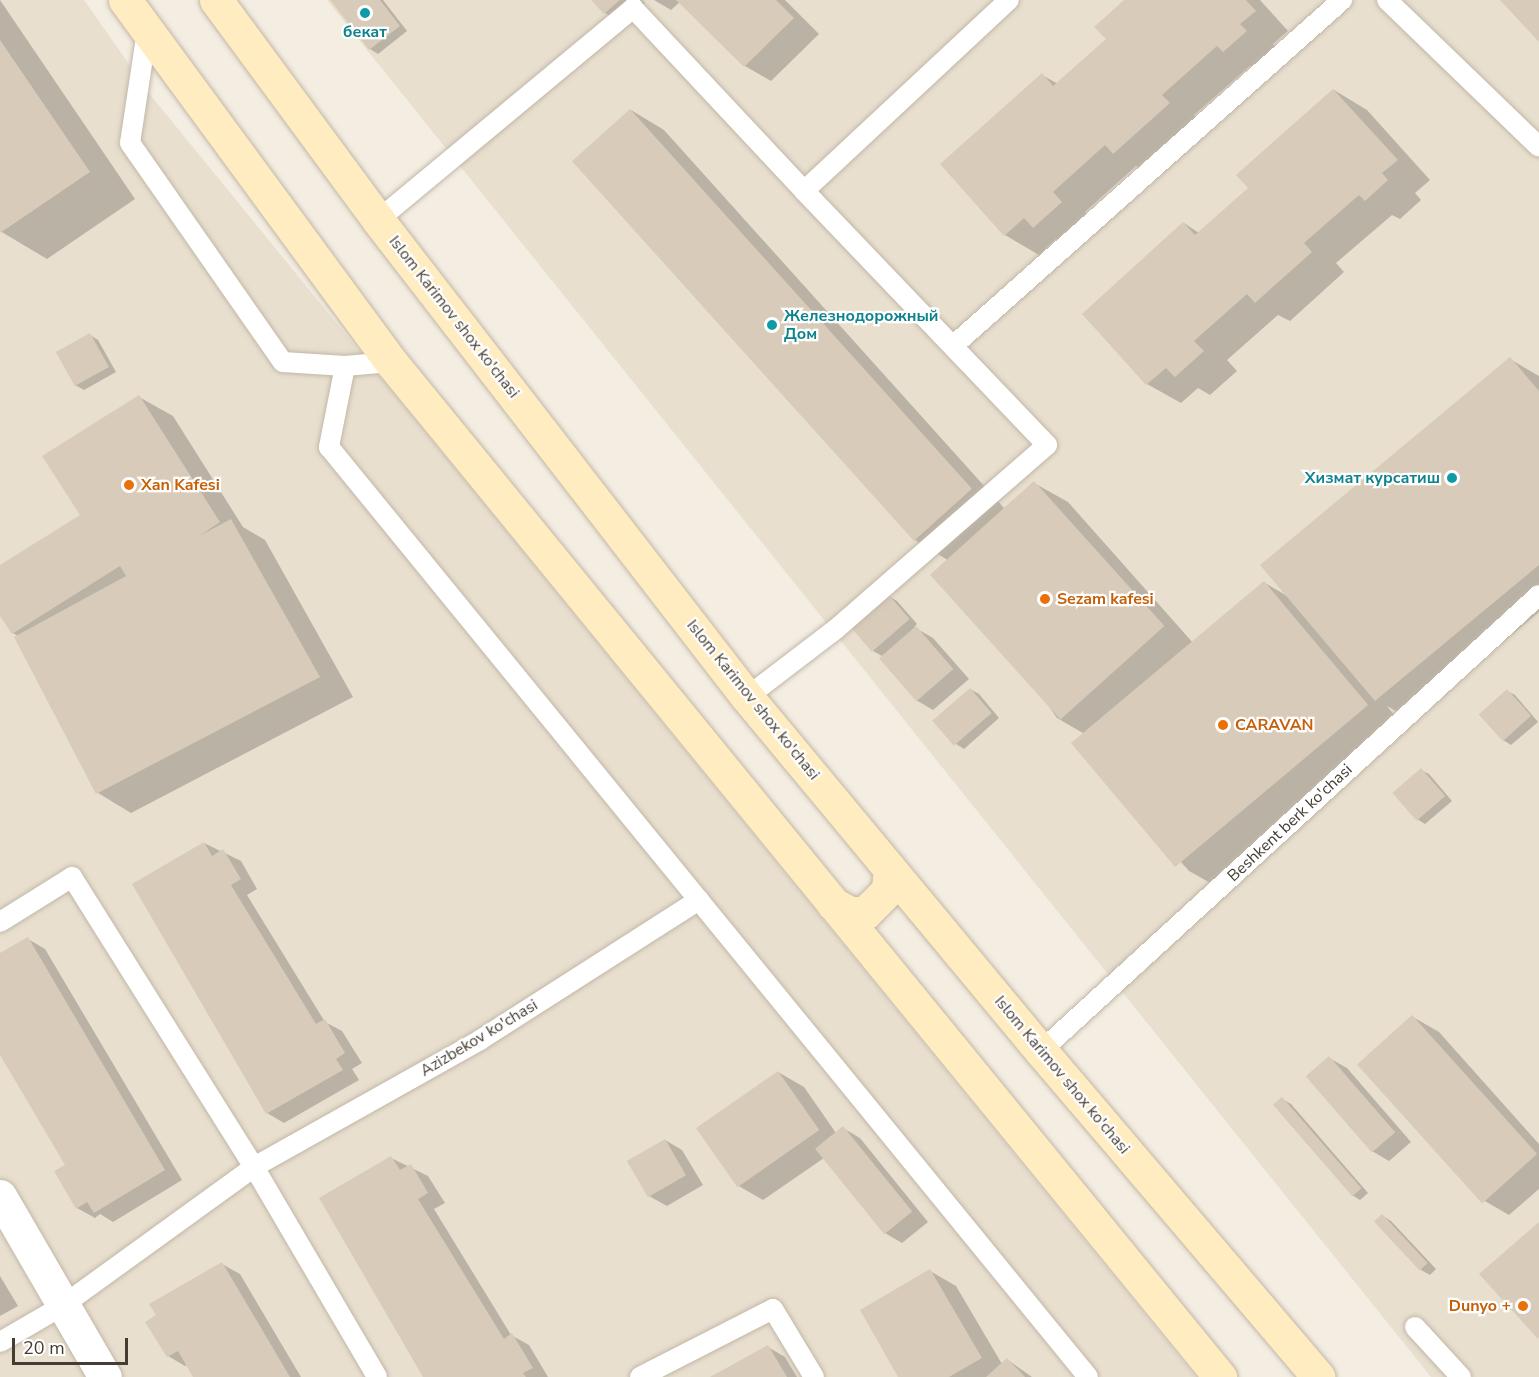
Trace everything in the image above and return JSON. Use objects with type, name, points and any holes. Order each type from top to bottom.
[{"type":"main road","points":[[124,0],[391,362],[1220,1377]]},
{"type":"main road","name":"Islom Karimov shox ko'chasi","points":[[216,0],[378,220],[747,697],[1041,1051],[1318,1377]]},
{"type":"main road","points":[[833,904],[851,913],[865,913],[888,890],[890,869]]},
{"type":"street","points":[[0,1196],[105,1377]]},
{"type":"lane","points":[[804,191],[1009,0]]},
{"type":"lane","points":[[952,346],[1342,0]]},
{"type":"lane","points":[[1388,0],[1539,147]]},
{"type":"lane","points":[[378,220],[633,8],[1047,445],[836,629],[747,697]]},
{"type":"lane","points":[[147,31],[130,143],[283,362],[345,366],[391,362]]},
{"type":"lane","points":[[345,366],[329,447],[1088,1377]]},
{"type":"lane","name":"Beshkent berk ko'chasi","points":[[1041,1051],[1539,594]]},
{"type":"lane","points":[[0,922],[72,877],[254,1167],[377,1377]]},
{"type":"lane","name":"Azizbekov ko'chasi","points":[[0,1342],[62,1306],[254,1167],[480,1040],[699,900]]},
{"type":"lane","points":[[640,1377],[773,1309],[814,1377]]},
{"type":"lane","points":[[1415,1327],[1461,1377]]},
{"type":"shaded area","points":[[0,0],[84,0],[152,97],[1196,1377],[0,1377]]},
{"type":"shaded area","points":[[327,0],[1539,0],[1539,1377],[1431,1377]]},
{"type":"building","name":"бекат","points":[[330,0],[380,0],[400,26],[369,50]]},
{"type":"building","points":[[591,0],[620,0],[604,14]]},
{"type":"building","points":[[676,0],[776,0],[794,18],[744,67]]},
{"type":"building","points":[[1124,0],[1246,0],[1256,11],[1240,24],[1247,31],[1223,52],[1217,46],[1162,95],[1170,103],[1113,154],[1105,145],[1053,192],[1062,202],[1033,228],[1024,218],[1004,236],[940,164],[1042,73],[1053,86],[1106,39],[1094,27]]},
{"type":"building","points":[[1500,0],[1539,0],[1539,42]]},
{"type":"building","points":[[0,40],[90,172],[0,233]]},
{"type":"building","points":[[1333,89],[1398,160],[1382,173],[1388,180],[1365,201],[1359,195],[1304,243],[1312,252],[1255,303],[1247,294],[1194,341],[1204,351],[1175,377],[1166,368],[1146,385],[1082,314],[1183,222],[1195,235],[1248,188],[1236,175]]},
{"type":"building","name":"Железнодорожный Дом","points":[[630,109],[972,489],[914,541],[572,161]]},
{"type":"building","points":[[90,333],[109,367],[75,386],[56,352]]},
{"type":"building","name":"Хизмат курсатиш","points":[[1510,357],[1539,391],[1539,565],[1375,701],[1260,565]]},
{"type":"building","points":[[139,395],[220,522],[199,536],[231,519],[320,677],[96,794],[14,637],[126,576],[120,566],[12,634],[0,616],[0,565],[80,515],[42,456]]},
{"type":"building","name":"Sezam kafesi","points":[[1034,481],[1164,626],[1060,720],[930,575]]},
{"type":"building","name":"CARAVAN","points":[[1264,581],[1368,705],[1175,867],[1071,743]]},
{"type":"building","points":[[888,594],[910,619],[872,652],[850,627]]},
{"type":"building","points":[[916,626],[953,669],[916,701],[879,658]]},
{"type":"building","points":[[970,688],[992,713],[954,746],[932,721]]},
{"type":"building","points":[[1507,689],[1531,716],[1503,741],[1479,714]]},
{"type":"building","points":[[1421,768],[1445,796],[1417,821],[1392,793]]},
{"type":"building","points":[[204,842],[212,856],[223,849],[241,879],[231,885],[316,1024],[325,1019],[345,1053],[336,1059],[343,1070],[266,1114],[132,884]]},
{"type":"building","points":[[28,937],[165,1170],[94,1213],[87,1202],[76,1209],[54,1171],[65,1165],[0,1055],[0,953]]},
{"type":"building","points":[[1412,1015],[1537,1154],[1482,1203],[1357,1065]]},
{"type":"building","points":[[1329,1056],[1395,1132],[1372,1153],[1306,1076]]},
{"type":"building","points":[[778,1071],[819,1130],[737,1187],[696,1128]]},
{"type":"building","points":[[1282,1097],[1361,1188],[1352,1196],[1273,1105]]},
{"type":"building","points":[[843,1126],[912,1211],[884,1234],[815,1149]]},
{"type":"building","points":[[665,1139],[686,1175],[648,1197],[627,1161]]},
{"type":"building","points":[[391,1156],[400,1170],[411,1164],[428,1193],[418,1199],[504,1339],[512,1333],[533,1368],[523,1373],[526,1377],[423,1377],[319,1198]]},
{"type":"building","points":[[1382,1214],[1428,1263],[1420,1271],[1374,1222]]},
{"type":"building","name":"Dunyo +","points":[[1539,1222],[1539,1337],[1538,1339],[1479,1274]]},
{"type":"building","points":[[222,1262],[290,1377],[193,1377],[178,1351],[167,1357],[145,1322],[156,1315],[149,1304]]},
{"type":"building","points":[[930,1269],[982,1358],[949,1377],[898,1377],[860,1310]]},
{"type":"building","points":[[768,1345],[787,1377],[710,1377]]},
{"type":"building","points":[[1007,1358],[1025,1377],[986,1377]]},
{"type":"place","name":"бекат","points":[[365,13]]},
{"type":"place","name":"Железнодорожный Дом","points":[[772,325]]},
{"type":"place","name":"Хизмат курсатиш","points":[[1452,478]]},
{"type":"place","name":"Xan Kafesi","points":[[129,485]]},
{"type":"place","name":"Sezam kafesi","points":[[1045,599]]},
{"type":"place","name":"CARAVAN","points":[[1223,725]]},
{"type":"place","name":"Dunyo +","points":[[1523,1306]]}]
